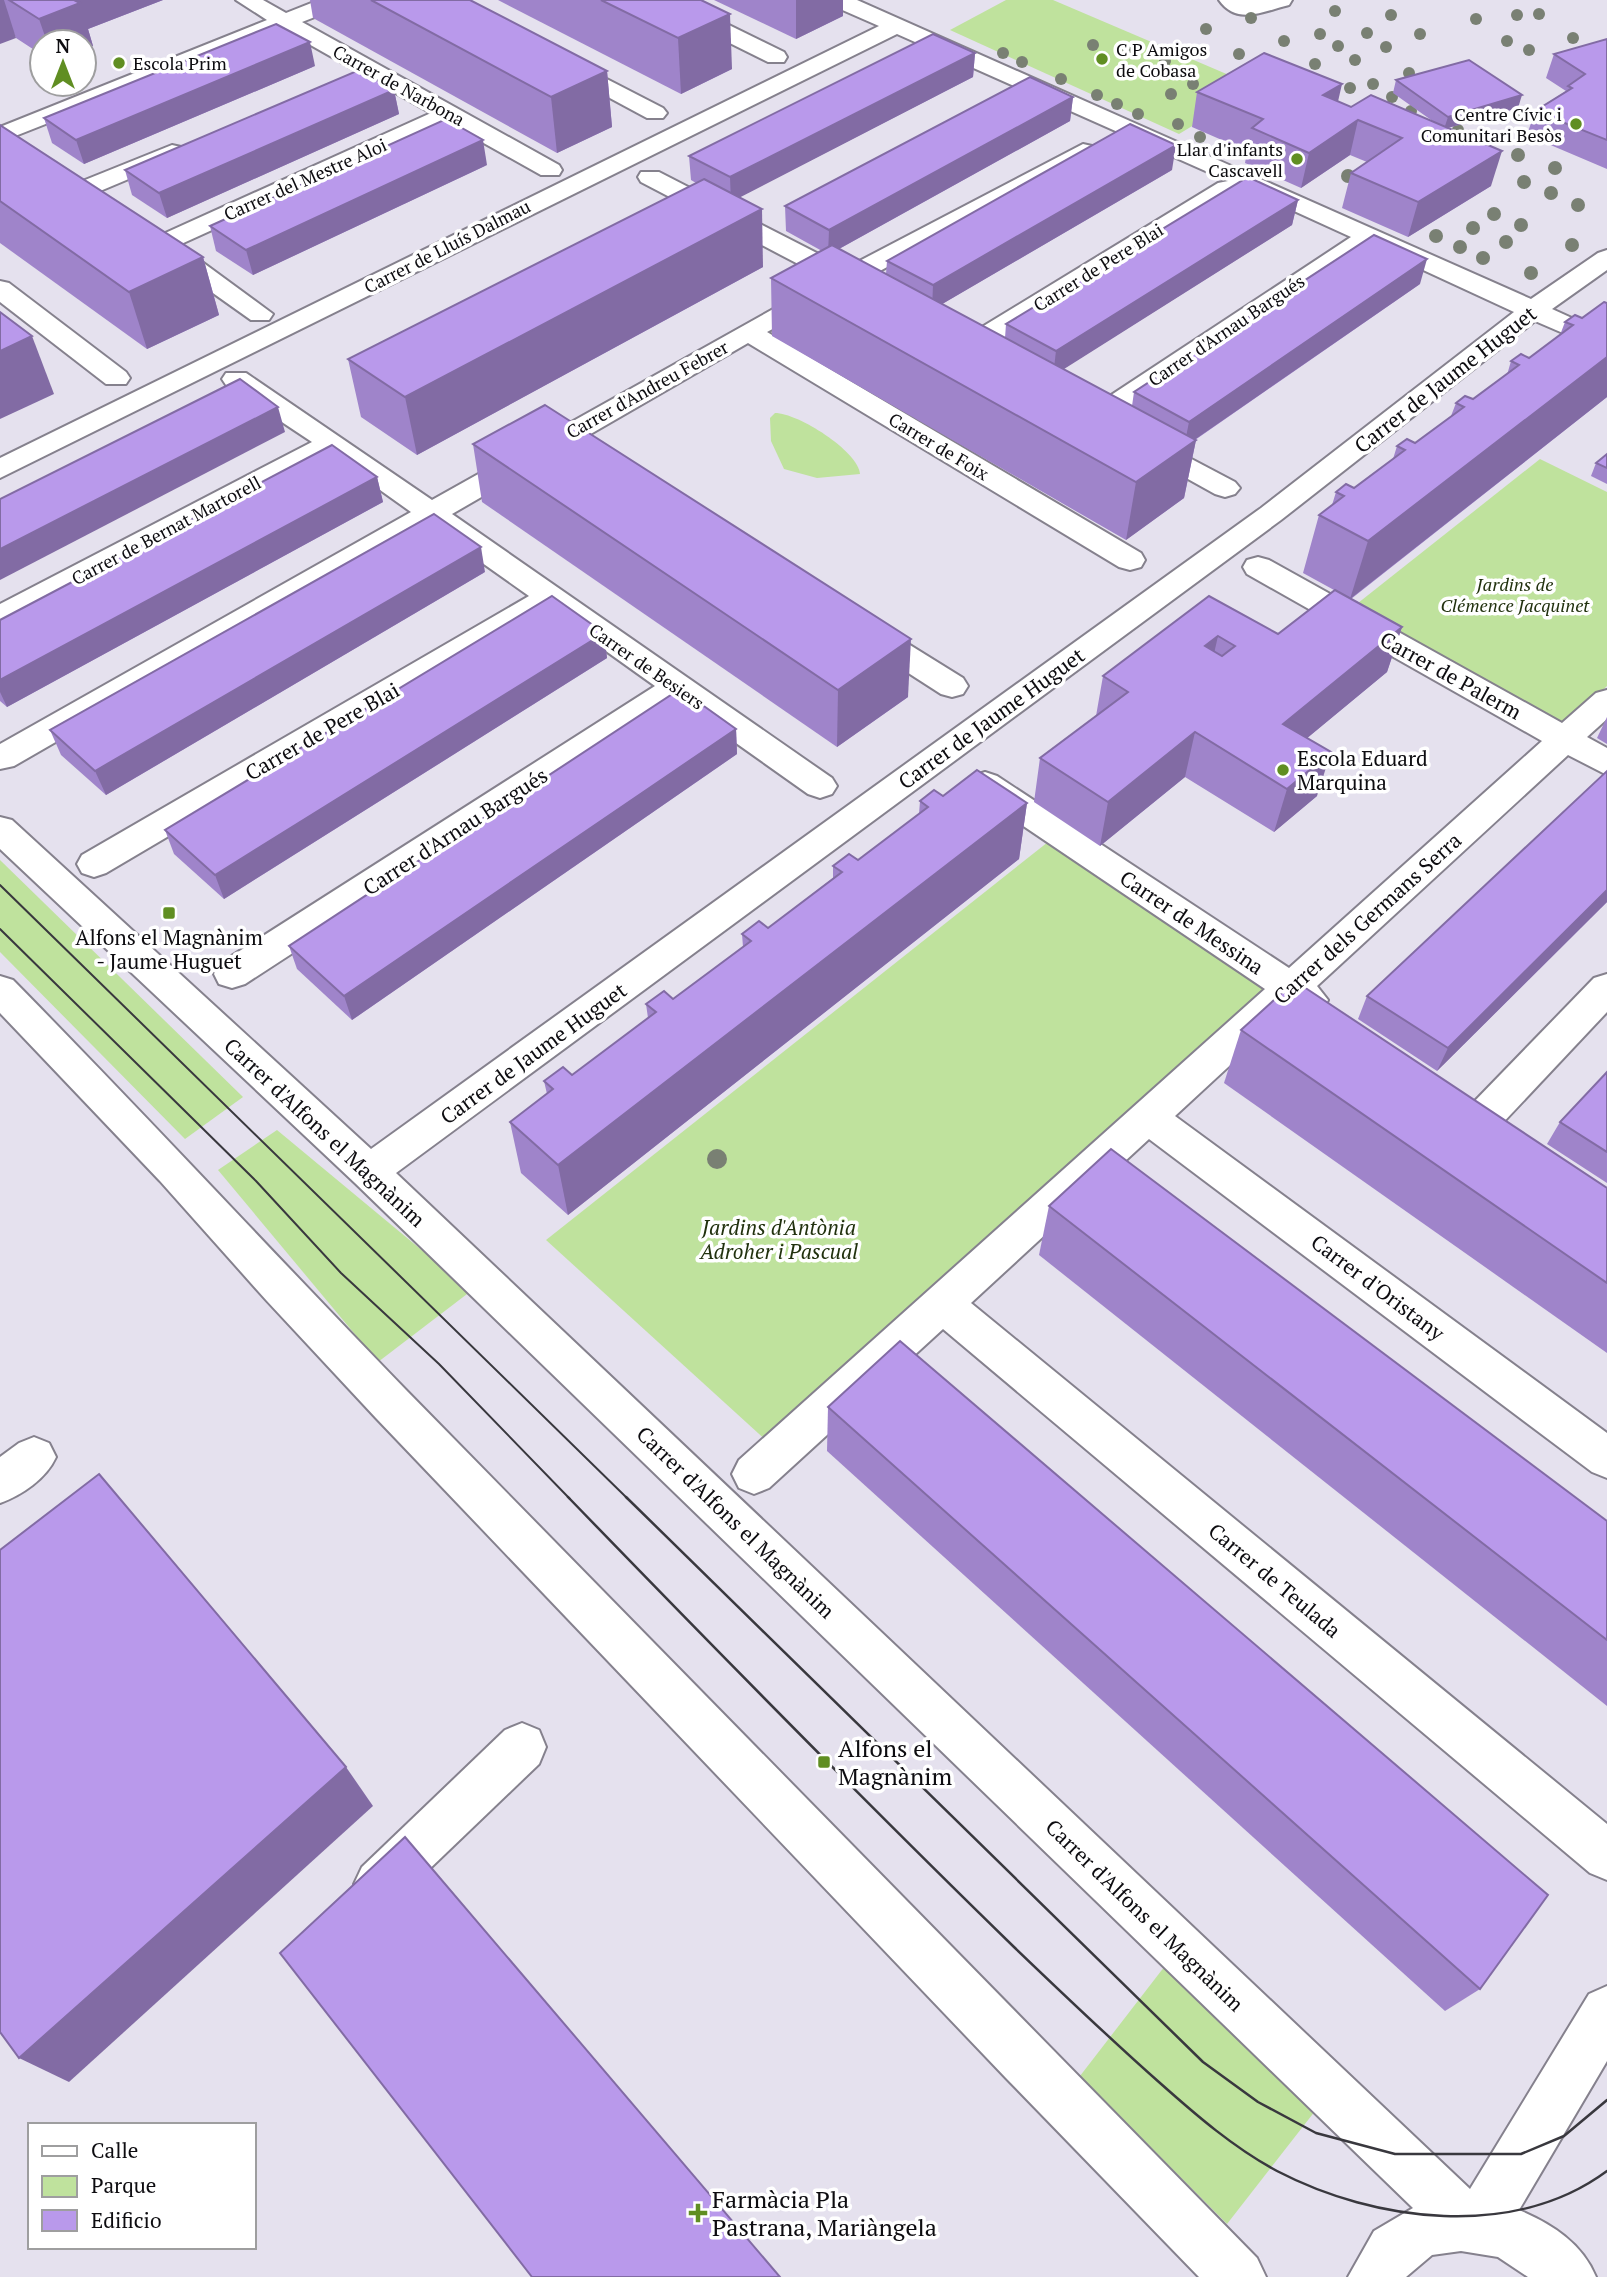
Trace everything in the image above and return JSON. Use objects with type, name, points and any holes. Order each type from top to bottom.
[{"type":"street","name":"Carrer de Narbona","points":[[247,0],[550,170]]},
{"type":"street","points":[[7,140],[338,0]]},
{"type":"street","points":[[661,0],[776,57]]},
{"type":"street","points":[[839,0],[1607,344]]},
{"type":"street","points":[[1237,5],[1281,0]]},
{"type":"street","name":"Carrer de Lluís Dalmau","points":[[0,469],[896,26]]},
{"type":"street","points":[[546,53],[655,113]]},
{"type":"street","points":[[343,78],[368,67]]},
{"type":"street","name":"Carrer del Mestre Aloi","points":[[161,244],[450,113]]},
{"type":"street","name":"Carrer d'Andreu Febrer","points":[[2,758],[430,514],[571,446],[748,332],[860,286],[1115,135]]},
{"type":"street","points":[[106,205],[73,183],[195,142]]},
{"type":"street","points":[[650,177],[860,286]]},
{"type":"street","name":"Carrer de Pere Blai","points":[[945,333],[981,353],[1227,188]]},
{"type":"street","points":[[754,230],[778,217]]},
{"type":"street","points":[[139,229],[260,314]]},
{"type":"street","name":"Carrer d'Arnau Bargués","points":[[1097,417],[1354,244]]},
{"type":"street","name":"Carrer de Jaume Huguet","points":[[369,1172],[1271,514],[1533,310],[1607,258]]},
{"type":"street","points":[[0,289],[116,378]]},
{"type":"street","name":"Carrer de Foix","points":[[748,332],[1130,560]]},
{"type":"street","name":"Carrer de Besiers","points":[[234,377],[820,786]]},
{"type":"street","points":[[1074,404],[1225,488]]},
{"type":"street","name":"Carrer de Bernat Martorell","points":[[0,617],[332,443]]},
{"type":"street","name":"Carrer de Palerm","points":[[1258,567],[1607,763]]},
{"type":"street","name":"Carrer de Pere Blai","points":[[94,864],[550,597]]},
{"type":"street","points":[[836,613],[952,686]]},
{"type":"street","name":"Carrer d'Arnau Bargués","points":[[232,974],[677,687]]},
{"type":"street","name":"Carrer dels Germans Serra","points":[[754,1474],[1607,701]]},
{"type":"street","name":"Carrer de Messina","points":[[985,784],[1336,1018]]},
{"type":"street","name":"Carrer d'Alfons el Magnànim","points":[[0,829],[369,1172],[1473,2223]]},
{"type":"street","points":[[1483,1118],[1607,988]]},
{"type":"street","points":[[0,990],[174,1170],[281,1289],[391,1404],[1024,2060],[1238,2277]]},
{"type":"street","name":"Carrer d'Oristany","points":[[1148,1117],[1607,1458]]},
{"type":"street","name":"Carrer de Teulada","points":[[942,1304],[1607,1856]]},
{"type":"street","points":[[0,1483],[34,1457]]},
{"type":"street","points":[[351,1910],[522,1747]]},
{"type":"street","points":[[1473,2223],[1607,2012]]},
{"type":"street","points":[[1376,2277],[1392,2251],[1426,2229],[1473,2223],[1517,2235],[1551,2258],[1568,2277]]},
{"type":"green space","name":"C P Amigos de Cobasa","points":[[1006,0],[1053,0],[1257,87],[1179,134],[950,30]]},
{"type":"green space","points":[[775,413],[798,419],[825,435],[849,455],[860,474],[817,478],[784,469],[771,441],[770,418]]},
{"type":"green space","name":"Jardins de Clémence Jacquinet","points":[[1540,459],[1607,492],[1607,686],[1565,725],[1353,607]]},
{"type":"green space","name":"Jardins d'Antònia Adroher i Pascual","points":[[1048,842],[1268,988],[769,1443],[546,1240]]},
{"type":"green space","points":[[0,860],[243,1097],[185,1139],[0,952]]},
{"type":"green space","points":[[277,1130],[471,1291],[378,1362],[218,1170]]},
{"type":"green space","points":[[1168,1962],[1319,2106],[1227,2224],[1080,2076]]},
{"type":"building","points":[[9,0],[74,0],[80,3],[39,19]]},
{"type":"building","points":[[371,0],[470,0],[607,71],[551,97]]},
{"type":"building","points":[[601,0],[701,0],[730,14],[678,38]]},
{"type":"building","points":[[276,24],[310,42],[76,140],[44,118]]},
{"type":"building","points":[[933,34],[975,53],[730,177],[689,156]]},
{"type":"building","points":[[1607,39],[1607,140],[1535,111],[1572,88],[1568,86],[1585,74],[1554,54]]},
{"type":"building","points":[[1264,53],[1342,84],[1323,95],[1351,107],[1371,95],[1502,151],[1418,202],[1351,173],[1402,138],[1358,120],[1309,153],[1252,128],[1263,119],[1197,92]]},
{"type":"building","points":[[1469,60],[1522,95],[1448,117],[1396,80]]},
{"type":"building","points":[[359,70],[394,90],[159,193],[125,170]]},
{"type":"building","points":[[1030,77],[1073,97],[829,230],[785,206]]},
{"type":"building","points":[[446,119],[483,140],[246,250],[210,226]]},
{"type":"building","points":[[1130,124],[1176,145],[933,285],[887,261]]},
{"type":"building","points":[[0,125],[203,257],[129,292],[0,201]]},
{"type":"building","points":[[1248,177],[1298,200],[1056,351],[1006,324]]},
{"type":"building","points":[[704,179],[762,209],[405,397],[348,359]]},
{"type":"building","points":[[1374,235],[1427,259],[1189,422],[1134,392]]},
{"type":"building","points":[[832,245],[1196,440],[1136,482],[771,278]]},
{"type":"building","points":[[1604,302],[1607,303],[1607,357],[1368,541],[1319,515],[1344,496],[1336,492],[1346,484],[1354,488],[1405,450],[1397,446],[1407,439],[1415,443],[1464,407],[1456,403],[1465,396],[1473,399],[1519,365],[1511,361],[1521,354],[1529,358],[1573,325],[1565,322],[1575,315],[1582,318]]},
{"type":"building","points":[[0,312],[32,336],[0,351]]},
{"type":"building","points":[[240,379],[278,407],[0,549],[0,499]]},
{"type":"building","points":[[545,405],[911,639],[838,690],[473,444]]},
{"type":"building","points":[[332,445],[377,477],[0,680],[0,620]]},
{"type":"building","points":[[1607,454],[1607,468],[1596,463]]},
{"type":"building","points":[[434,514],[481,547],[95,771],[50,730]]},
{"type":"building","points":[[1335,590],[1402,627],[1283,724],[1331,752],[1287,789],[1195,732],[1108,802],[1040,758],[1128,692],[1103,676],[1209,596],[1278,634]],"holes":[[[1218,636],[1235,646],[1222,656],[1205,646]]]},
{"type":"building","points":[[552,596],[604,633],[215,875],[165,830]]},
{"type":"building","points":[[680,689],[736,729],[344,996],[289,946]]},
{"type":"building","points":[[977,770],[1027,803],[558,1165],[510,1122],[553,1089],[544,1081],[563,1067],[572,1075],[656,1012],[646,1004],[664,991],[673,999],[751,941],[742,934],[759,921],[768,928],[842,872],[833,866],[849,854],[858,860],[928,807],[920,801],[934,790],[943,796]]},
{"type":"building","points":[[1607,771],[1607,890],[1448,1048],[1367,996]]},
{"type":"building","points":[[1295,981],[1607,1188],[1607,1283],[1241,1030]]},
{"type":"building","points":[[1607,1072],[1607,1152],[1560,1122]]},
{"type":"building","points":[[1111,1149],[1607,1521],[1607,1640],[1049,1206]]},
{"type":"building","points":[[900,1341],[1548,1895],[1480,1989],[828,1407]]},
{"type":"building","points":[[99,1474],[346,1767],[19,2058],[0,2032],[0,1550]]},
{"type":"building","points":[[405,1837],[780,2277],[532,2277],[280,1953]]},
{"type":"tram line","points":[[0,885],[628,1499]]},
{"type":"tram line","points":[[0,929],[256,1181],[341,1273],[439,1364],[570,1499]]},
{"type":"tram line","points":[[568,1497],[901,1836],[1014,1947],[1160,2083],[1246,2152],[1277,2171],[1357,2202],[1400,2212],[1444,2216],[1488,2215],[1530,2207],[1570,2193],[1607,2171]]},
{"type":"tram line","points":[[626,1497],[1203,2062],[1258,2102],[1316,2133],[1395,2154],[1521,2154],[1564,2136],[1607,2100]]},
{"type":"place","name":"C P Amigos de Cobasa","points":[[1102,59]]},
{"type":"place","name":"Escola Prim","points":[[119,63]]},
{"type":"place","name":"Centre Cívic i Comunitari Besòs","points":[[1576,124]]},
{"type":"place","name":"Llar d'infants Cascavell","points":[[1297,159]]},
{"type":"place","name":"Escola Eduard Marquina","points":[[1283,770]]},
{"type":"place","name":"Alfons el Magnànim - Jaume Huguet","points":[[169,913]]},
{"type":"place","name":"Alfons el Magnànim","points":[[824,1762]]},
{"type":"place","name":"Farmàcia Pla Pastrana, Mariàngela","points":[[698,2213]]}]
